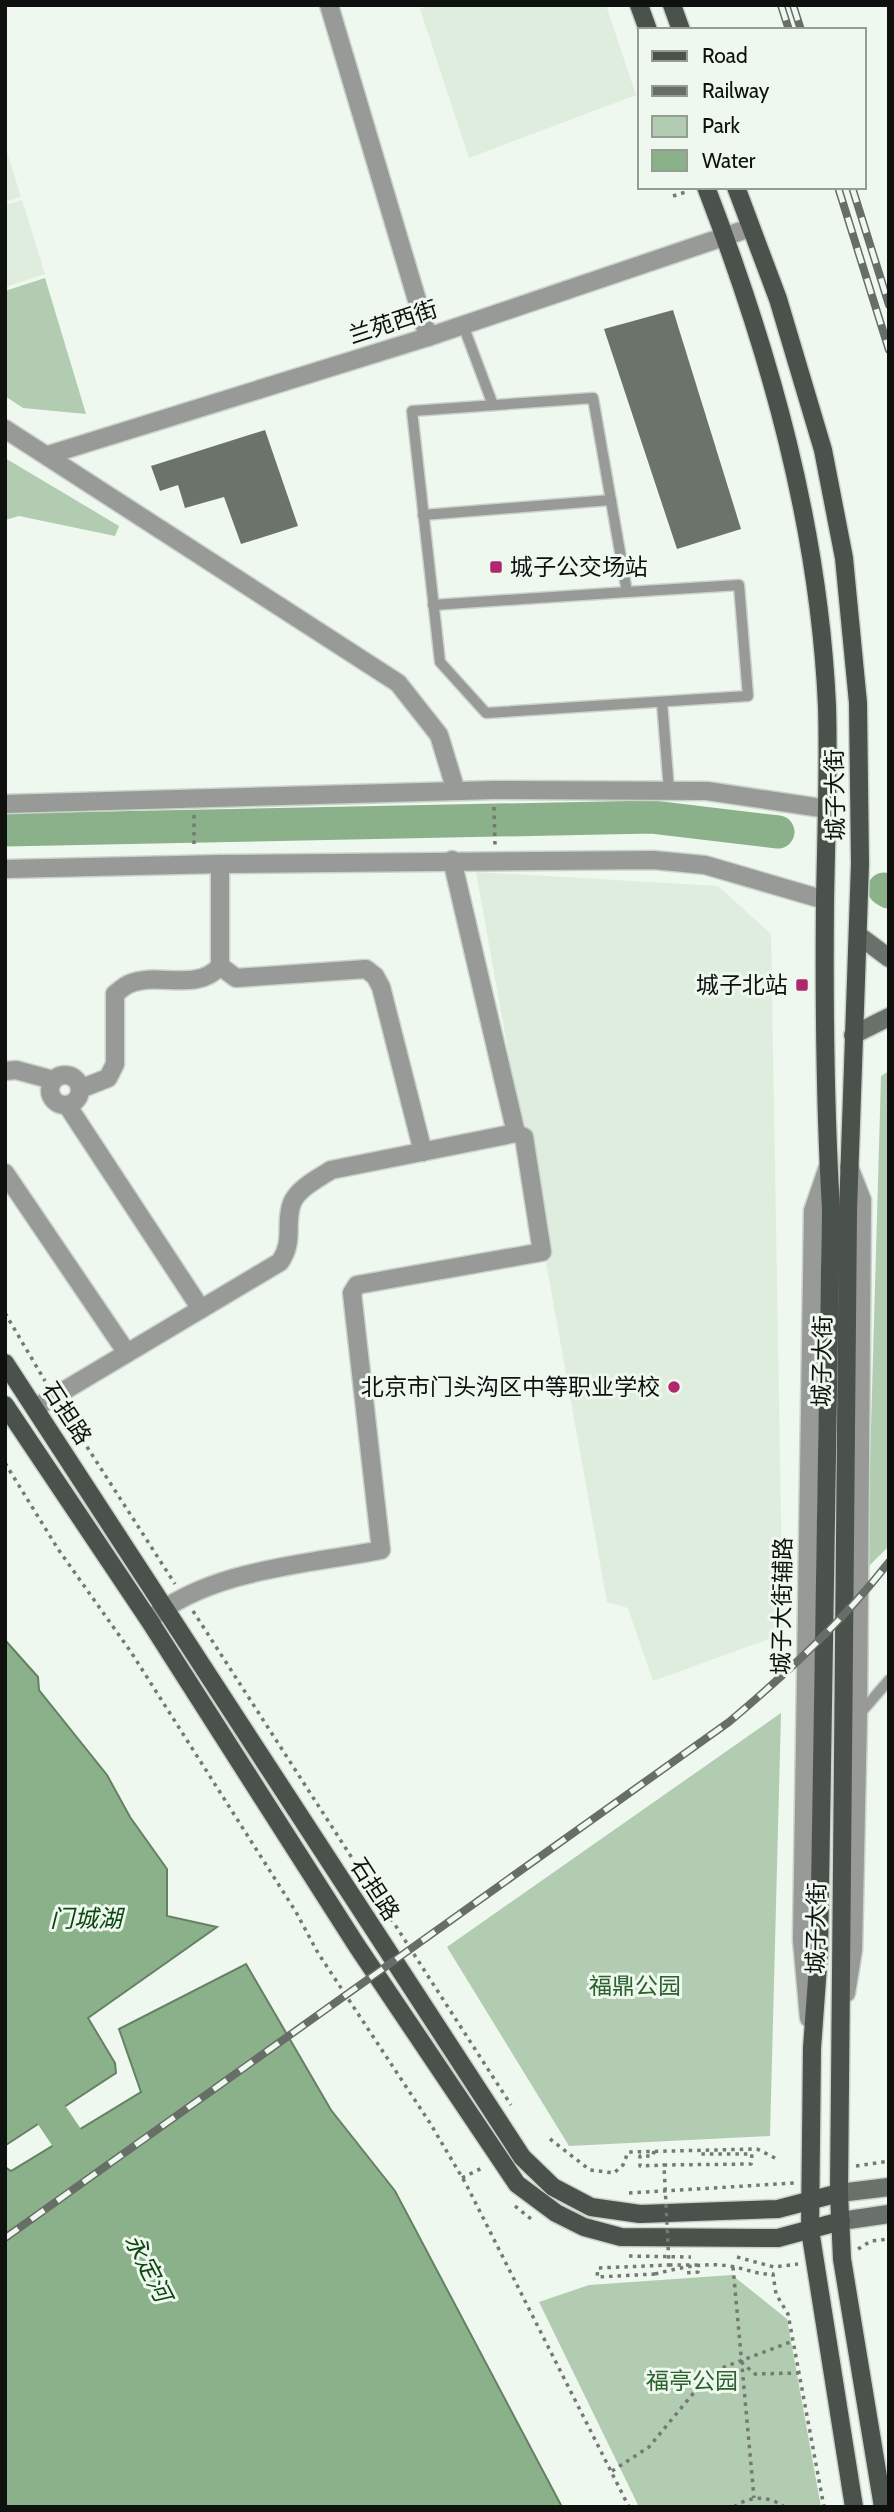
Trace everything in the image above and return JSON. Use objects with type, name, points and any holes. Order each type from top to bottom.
[{"type":"main road","points":[[639,5],[647,28]]},
{"type":"main road","points":[[672,5],[680,28]]},
{"type":"main road","name":"城子大街","points":[[707,189],[725,236],[783,420],[813,561],[827,705],[825,1107],[831,1209],[820,1924],[812,2048],[810,2230],[854,2507]]},
{"type":"main road","name":"城子大街","points":[[737,189],[778,299],[823,450],[844,558],[859,703],[858,935],[849,1167],[839,2193],[842,2259],[883,2507]]},
{"type":"main road","points":[[858,935],[889,958]]},
{"type":"main road","points":[[853,1035],[889,1017]]},
{"type":"main road","name":"石担路","points":[[5,1363],[522,2157],[553,2187],[592,2207],[640,2214],[778,2209],[839,2193]]},
{"type":"main road","name":"石担路","points":[[5,1405],[149,1620],[357,1946],[517,2184],[556,2213],[584,2227],[621,2236],[778,2238],[841,2221]]},
{"type":"main road","points":[[839,2193],[889,2187]]},
{"type":"main road","points":[[841,2221],[889,2214]]},
{"type":"street","points":[[329,5],[428,337]]},
{"type":"street","name":"兰苑西街","points":[[48,455],[428,337],[750,228]]},
{"type":"street","points":[[5,429],[398,683],[439,736],[456,791]]},
{"type":"street","points":[[5,804],[494,790],[707,790],[828,809]]},
{"type":"street","points":[[452,860],[516,1133]]},
{"type":"street","points":[[5,869],[452,860],[653,860],[705,865],[825,900]]},
{"type":"street","points":[[80,1089],[108,1078],[115,1064],[115,993],[131,983],[201,979],[213,974],[220,966],[220,864]]},
{"type":"street","points":[[220,966],[236,978],[366,969],[375,976],[381,987],[423,1152]]},
{"type":"street","points":[[5,1071],[16,1070],[53,1080],[61,1075],[71,1076],[80,1089]]},
{"type":"street","points":[[53,1080],[51,1095],[57,1103],[67,1105],[76,1101],[80,1089]]},
{"type":"street","points":[[67,1105],[201,1309]]},
{"type":"street","points":[[35,1408],[55,1399],[280,1262],[289,1249],[292,1202],[305,1188],[331,1170],[516,1133],[524,1137],[542,1252],[357,1285],[352,1293],[381,1550],[237,1577],[183,1597],[149,1620]]},
{"type":"street","points":[[839,2045],[853,1950],[858,1716],[862,1200],[849,1167]]},
{"type":"street","points":[[5,1173],[127,1353]]},
{"type":"lane","points":[[463,325],[492,405]]},
{"type":"lane","points":[[433,605],[739,585],[748,696],[486,713],[440,662],[433,605],[412,411],[593,398],[627,592]]},
{"type":"lane","points":[[423,514],[611,500]]},
{"type":"lane","points":[[662,702],[669,790]]},
{"type":"lane","points":[[858,1716],[889,1680]]},
{"type":"path","points":[[494,790],[495,861]]},
{"type":"path","points":[[194,799],[194,865]]},
{"type":"path","name":"石担路","points":[[5,1314],[55,1399],[518,2115]]},
{"type":"path","points":[[5,1463],[58,1549],[131,1652],[296,1912],[318,1953],[430,2123],[462,2178],[629,2507]]},
{"type":"path","points":[[550,2139],[590,2170],[614,2173],[623,2165],[628,2152],[757,2149],[779,2160]]},
{"type":"path","points":[[653,2153],[640,2156],[639,2166],[751,2164],[752,2154],[700,2152]]},
{"type":"path","points":[[664,2165],[669,2265]]},
{"type":"path","points":[[462,2178],[484,2167]]},
{"type":"path","points":[[626,2193],[779,2187],[810,2180]]},
{"type":"path","points":[[842,2259],[871,2241],[889,2239]]},
{"type":"path","points":[[676,2269],[685,2273],[698,2272],[697,2264],[597,2268],[597,2277],[655,2274],[676,2269],[733,2267],[761,2275],[773,2274],[776,2294],[788,2314],[824,2507]]},
{"type":"path","points":[[733,2267],[754,2498]]},
{"type":"path","points":[[611,2471],[649,2447],[695,2390],[719,2369],[793,2341]]},
{"type":"path","points":[[741,2362],[755,2374],[799,2373]]},
{"type":"path","points":[[734,2507],[754,2498],[767,2499],[784,2507]]},
{"type":"shaded area","points":[[431,5],[606,5],[636,95],[469,158],[420,9]]},
{"type":"shaded area","points":[[5,146],[21,197],[5,202]]},
{"type":"shaded area","points":[[22,200],[45,274],[5,287],[5,205]]},
{"type":"shaded area","name":"北京市门头沟区中等职业学校","points":[[476,872],[718,886],[771,934],[783,1634],[653,1681],[628,1608],[607,1602]]},
{"type":"green space","points":[[45,278],[86,414],[23,408],[5,396],[5,291]]},
{"type":"green space","points":[[5,458],[119,526],[115,536],[19,516],[5,520]]},
{"type":"green space","points":[[889,1071],[889,1546],[867,1568],[881,1076]]},
{"type":"green space","name":"福鼎公园","points":[[781,1713],[770,2136],[569,2146],[447,1947]]},
{"type":"green space","name":"福亭公园","points":[[732,2275],[787,2319],[821,2507],[639,2507],[539,2302],[589,2285]]},
{"type":"water","name":"门城湖","points":[[5,1640],[38,1677],[39,1690],[107,1775],[130,1817],[167,1869],[167,1916],[217,1927],[88,2018],[115,2063],[116,2073],[6,2145]]},
{"type":"water","points":[[246,1964],[331,2110],[395,2191],[562,2507],[5,2507],[5,2167],[11,2171],[141,2092],[119,2029]]},
{"type":"building","points":[[673,310],[741,529],[677,549],[604,329]]},
{"type":"building","points":[[265,430],[298,526],[241,544],[224,497],[185,508],[178,485],[160,491],[151,466]]},
{"type":"waterway","points":[[5,830],[652,817],[778,832]]},
{"type":"waterway","points":[[884,889],[889,892]]},
{"type":"waterway","name":"永定河","points":[[5,2046],[92,2175]]},
{"type":"railway","points":[[781,5],[788,28]]},
{"type":"railway","points":[[793,5],[800,28]]},
{"type":"railway","points":[[839,189],[889,350]]},
{"type":"railway","points":[[853,189],[889,305]]},
{"type":"railway","points":[[5,2238],[729,1722],[813,1646],[889,1562]]},
{"type":"place","name":"城子公交场站","points":[[496,567]]},
{"type":"place","name":"城子北站","points":[[802,985]]},
{"type":"place","name":"北京市门头沟区中等职业学校","points":[[674,1387]]}]
